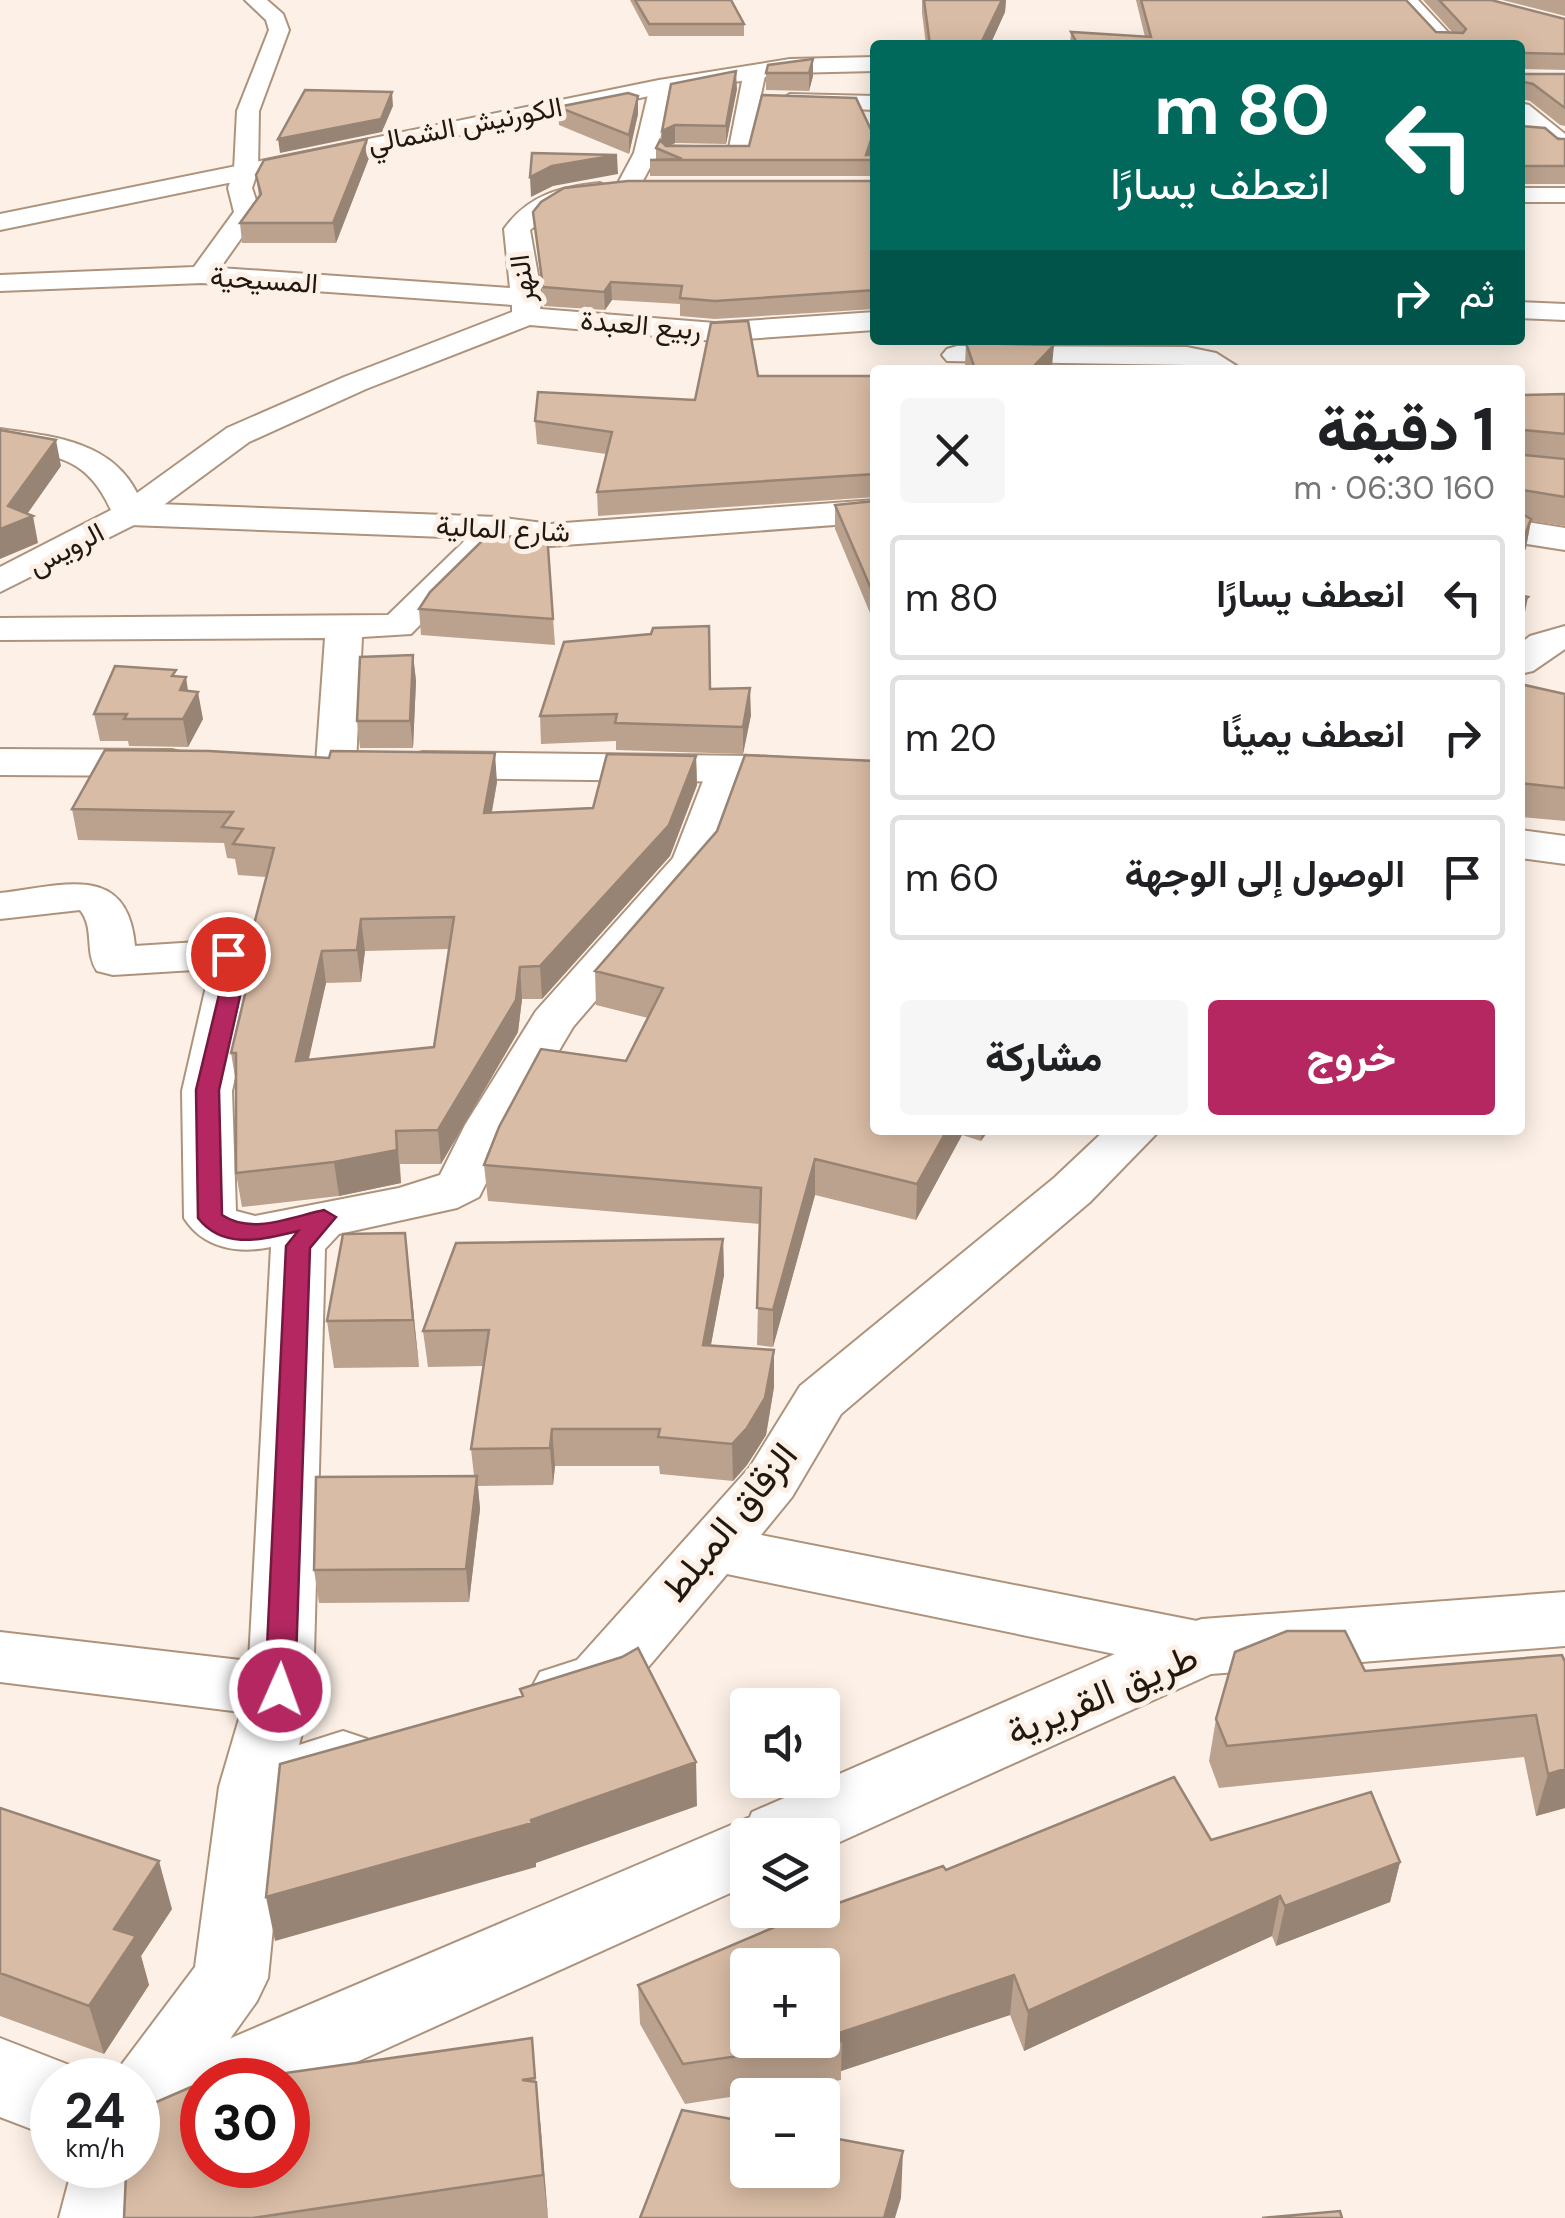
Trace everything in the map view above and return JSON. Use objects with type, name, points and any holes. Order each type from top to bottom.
[{"type":"street","points":[[202,274],[247,212],[240,188],[246,170],[248,111],[278,30],[276,18],[255,0]]},
{"type":"street","points":[[1406,0],[1444,40]]},
{"type":"street","name":"الكورنيش الشمالي","points":[[0,222],[660,87],[755,71],[870,64]]},
{"type":"street","points":[[646,153],[740,155],[755,71]]},
{"type":"street","points":[[628,187],[646,153],[660,87]]},
{"type":"street","points":[[752,100],[870,103]]},
{"type":"street","points":[[1525,114],[1561,140]]},
{"type":"street","points":[[1525,135],[1561,140]]},
{"type":"street","name":"النهر","points":[[130,514],[238,436],[528,307],[518,268],[517,229],[530,211],[558,194],[628,187],[664,188]]},
{"type":"street","points":[[1525,195],[1565,195]]},
{"type":"street","name":"المسيحية","points":[[0,282],[202,274],[528,307]]},
{"type":"street","name":"ربيع العبدة","points":[[528,307],[716,332],[870,321]]},
{"type":"street","points":[[1525,310],[1565,312]]},
{"type":"street","points":[[957,355],[1187,356],[1218,365]]},
{"type":"street","points":[[0,438],[79,456],[99,465],[111,477],[130,514]]},
{"type":"street","name":"شارع المالية","points":[[130,514],[497,528],[551,535],[870,511]]},
{"type":"street","name":"الرويس","points":[[0,581],[130,514]]},
{"type":"street","points":[[0,629],[398,626],[497,528]]},
{"type":"street","points":[[1525,533],[1565,539]]},
{"type":"street","points":[[344,627],[317,764],[728,768],[870,777]]},
{"type":"street","points":[[1525,659],[1543,644],[1565,637]]},
{"type":"street","points":[[0,762],[221,763]]},
{"type":"street","points":[[0,906],[91,896],[110,918],[113,962],[228,954],[235,974],[208,1090],[210,1218],[231,1232],[255,1234],[418,1201],[461,1186],[490,1125],[553,1021],[693,862],[728,768]]},
{"type":"street","name":"الزقاق المبلط","points":[[509,1708],[600,1679],[771,1482],[820,1400],[1072,1190],[1131,1135]]},
{"type":"street","points":[[160,2075],[231,1978],[252,1788],[280,1690],[298,1246],[324,1217]]},
{"type":"street","points":[[711,1548],[1202,1647]]},
{"type":"street","name":"طريق القريرية","points":[[816,1818],[1202,1647],[1565,1619]]},
{"type":"street","points":[[0,1657],[280,1690]]},
{"type":"street","points":[[252,1788],[399,1742]]},
{"type":"street","points":[[276,2058],[730,1857]]},
{"type":"street","points":[[0,2077],[30,2089]]},
{"type":"street","points":[[98,2218],[106,2188]]},
{"type":"building","points":[[635,0],[731,0],[744,24],[649,24]]},
{"type":"building","points":[[924,0],[1002,0],[982,40],[929,40]]},
{"type":"building","points":[[1141,0],[1406,0],[1436,32],[1463,33],[1466,29],[1439,0],[1491,0],[1565,19],[1565,54],[1525,53],[1525,40],[1075,40],[1071,32],[1151,37]]},
{"type":"building","points":[[813,59],[809,73],[766,73],[768,65]]},
{"type":"building","points":[[736,71],[726,126],[675,125],[662,131],[671,84]]},
{"type":"building","points":[[1525,74],[1565,74],[1565,108],[1525,82]]},
{"type":"building","points":[[305,90],[392,92],[381,119],[278,139]]},
{"type":"building","points":[[628,93],[638,96],[629,135],[558,107]]},
{"type":"building","points":[[762,95],[856,98],[870,128],[866,155],[870,155],[870,160],[650,160],[682,159],[656,148],[660,140],[666,146],[749,146]]},
{"type":"building","points":[[1525,126],[1545,128],[1558,139],[1565,139],[1565,166],[1525,166]]},
{"type":"building","points":[[367,139],[333,223],[240,223],[261,194],[256,175],[264,160]]},
{"type":"building","points":[[532,153],[617,155],[552,166],[530,177]]},
{"type":"building","points":[[628,181],[870,181],[870,290],[715,301],[680,298],[682,286],[611,282],[604,292],[543,287],[533,212],[541,202],[564,188]]},
{"type":"building","points":[[748,321],[758,376],[870,376],[870,474],[597,492],[612,432],[535,421],[538,392],[695,400],[711,323]]},
{"type":"building","points":[[967,345],[1054,345],[1035,365],[974,365]]},
{"type":"building","points":[[1565,394],[1565,434],[1525,430],[1525,395]]},
{"type":"building","points":[[0,430],[56,440],[8,506],[33,516],[0,529]]},
{"type":"building","points":[[1525,455],[1565,459],[1565,497],[1525,490]]},
{"type":"building","points":[[870,502],[870,586],[835,505]]},
{"type":"building","points":[[547,533],[553,619],[419,609],[430,592],[484,539]]},
{"type":"building","points":[[709,626],[710,689],[750,688],[743,727],[615,723],[617,714],[540,716],[564,642],[651,634],[653,628]]},
{"type":"building","points":[[413,655],[410,721],[357,721],[360,657]]},
{"type":"building","points":[[115,666],[176,670],[172,676],[186,677],[180,690],[198,692],[183,719],[124,719],[127,714],[94,714]]},
{"type":"building","points":[[1525,685],[1565,694],[1565,788],[1525,784]]},
{"type":"building","points":[[105,750],[329,758],[331,751],[495,753],[484,813],[593,808],[607,754],[696,756],[669,825],[540,966],[520,967],[516,1000],[438,1130],[396,1131],[397,1150],[236,1173],[236,1053],[231,1053],[257,944],[252,932],[274,848],[233,844],[243,829],[222,827],[233,812],[72,809]],"holes":[[[454,917],[434,1047],[296,1061],[322,951],[357,950],[361,919]]]},
{"type":"building","points":[[745,755],[870,761],[870,1135],[944,1135],[917,1184],[815,1159],[773,1310],[757,1308],[761,1188],[484,1165],[499,1127],[541,1049],[626,1061],[663,988],[595,971],[717,831]]},
{"type":"building","points":[[405,1233],[413,1320],[327,1321],[343,1234]]},
{"type":"building","points":[[723,1239],[703,1345],[774,1350],[765,1398],[732,1444],[658,1437],[660,1429],[552,1429],[550,1448],[471,1449],[489,1330],[423,1331],[456,1243]]},
{"type":"building","points":[[477,1476],[466,1569],[314,1570],[316,1477]]},
{"type":"building","points":[[1287,1631],[1345,1631],[1365,1671],[1562,1655],[1565,1769],[1548,1774],[1536,1715],[1227,1746],[1216,1719],[1235,1652]]},
{"type":"building","points":[[638,1648],[696,1762],[531,1820],[532,1823],[266,1897],[280,1764],[523,1696],[520,1689],[622,1657]]},
{"type":"building","points":[[1174,1777],[1211,1840],[1371,1792],[1400,1862],[1285,1906],[1280,1896],[1028,2011],[1014,1975],[840,2033],[840,1948],[730,1948],[730,2057],[683,2064],[638,1985],[772,1928],[840,1928],[840,1902],[943,1866],[946,1870]]},
{"type":"building","points":[[0,1808],[159,1861],[114,1929],[136,1936],[89,2006],[0,1973]]},
{"type":"building","points":[[532,2038],[535,2078],[522,2080],[536,2082],[543,2175],[253,2218],[124,2218],[125,2188],[160,2188],[160,2100],[180,2092],[180,2188],[310,2188],[310,2070]]},
{"type":"building","points":[[682,2110],[730,2119],[730,2188],[840,2188],[840,2139],[903,2151],[884,2218],[640,2218]]},
{"type":"building","points":[[1340,2211],[1342,2218],[1262,2218]]},
{"type":"route","points":[[228,954],[235,974],[208,1090],[210,1218],[231,1232],[255,1234],[324,1217],[298,1246],[280,1690]]}]
